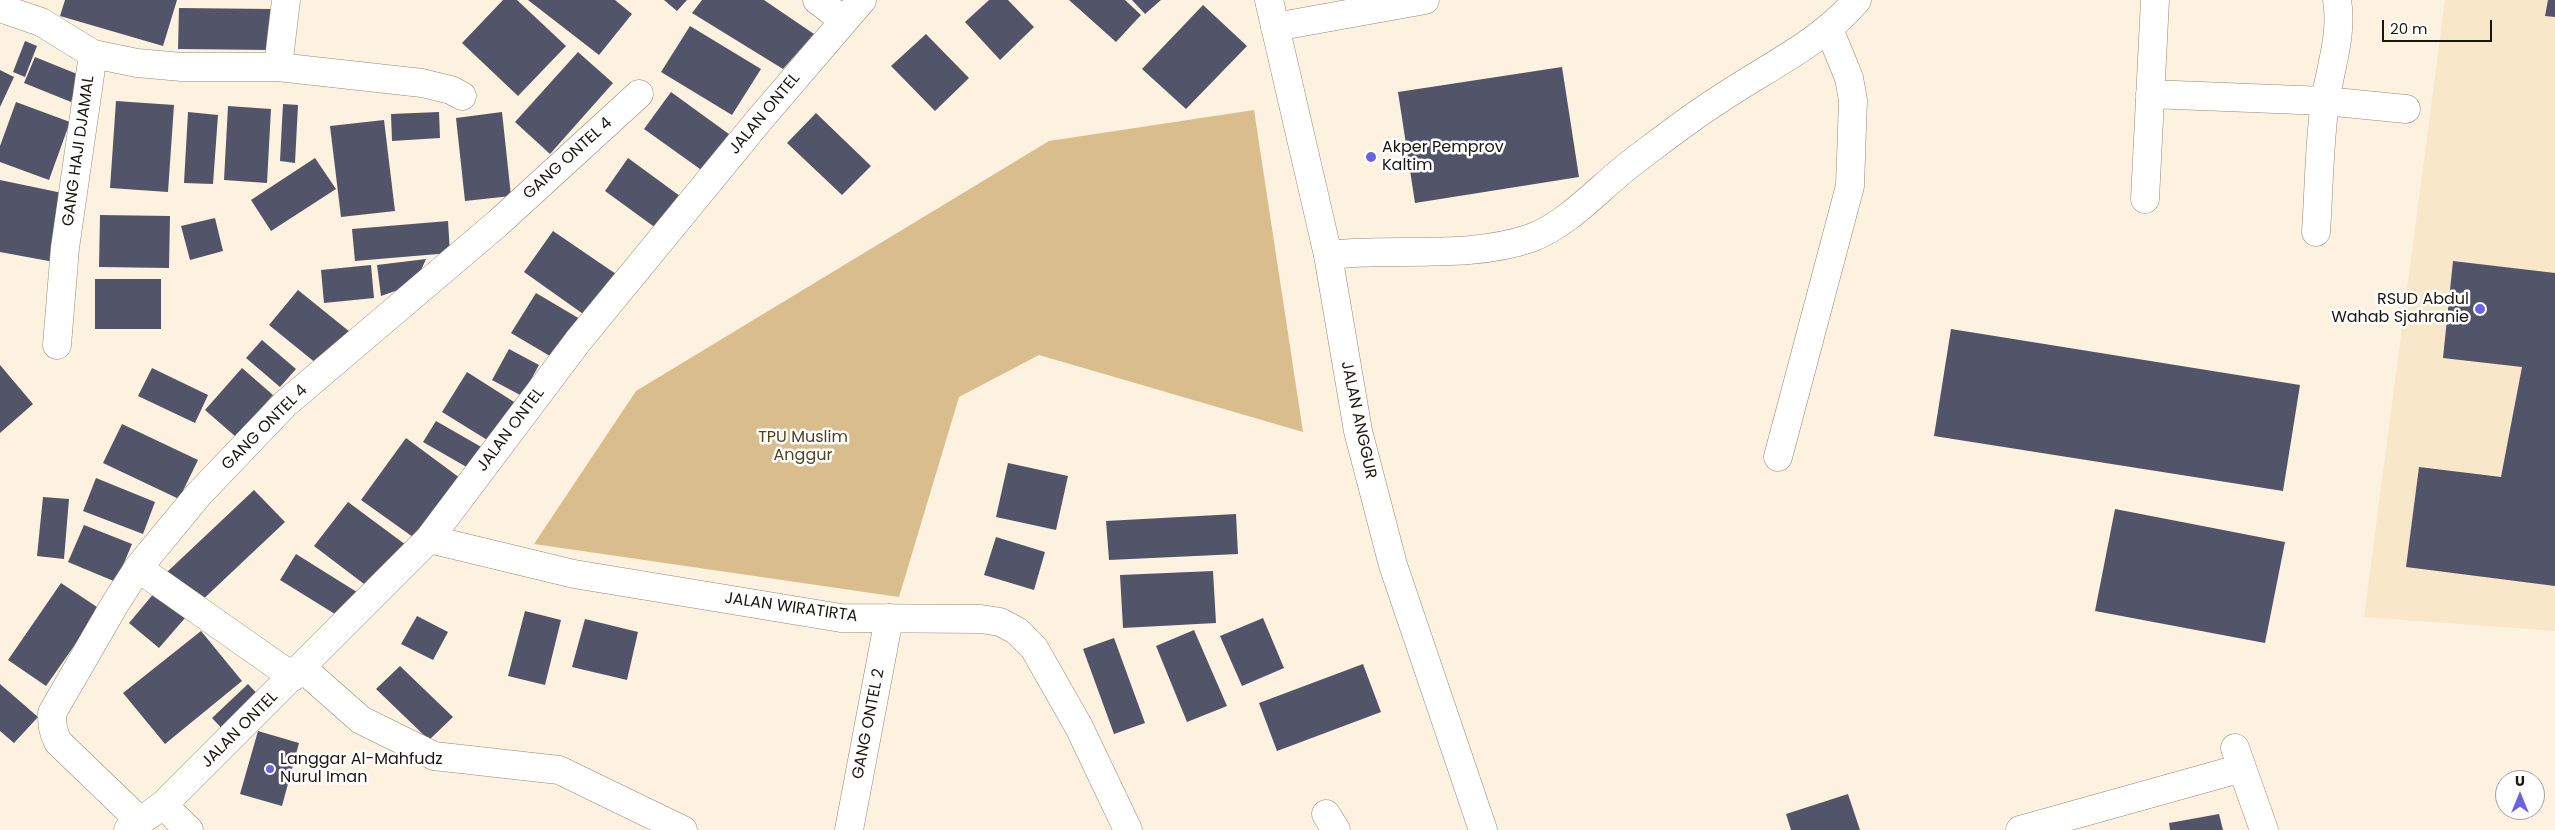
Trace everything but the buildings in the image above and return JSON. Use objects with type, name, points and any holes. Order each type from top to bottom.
[{"type":"street","points":[[278,67],[286,0]]},
{"type":"street","points":[[817,0],[843,20]]},
{"type":"street","name":"JALAN ONTEL","points":[[134,826],[163,805],[430,538],[578,342],[843,20],[862,0]]},
{"type":"street","name":"JALAN ANGGUR","points":[[1270,0],[1328,255],[1358,431],[1392,565],[1483,830]]},
{"type":"street","points":[[1275,27],[1425,0]]},
{"type":"street","points":[[1328,255],[1358,251],[1466,249],[1499,246],[1532,237],[1574,212],[1631,163],[1718,100],[1830,29],[1857,0]]},
{"type":"street","points":[[2145,199],[2155,0]]},
{"type":"street","points":[[2316,232],[2325,101],[2334,64],[2339,11],[2337,0]]},
{"type":"street","points":[[0,8],[44,11],[93,54],[136,63],[182,67],[278,67],[422,83],[451,90],[462,96]]},
{"type":"street","points":[[1778,457],[1850,186],[1853,100],[1849,78],[1830,29]]},
{"type":"street","name":"GANG HAJI DJAMAL","points":[[57,344],[65,248],[93,54]]},
{"type":"street","name":"GANG ONTEL 4","points":[[134,826],[58,742],[53,732],[52,713],[138,568],[199,494],[286,404],[498,223],[639,94]]},
{"type":"street","points":[[2150,94],[2325,101],[2406,109]]},
{"type":"street","name":"JALAN WIRATIRTA","points":[[430,538],[574,574],[841,618],[981,618],[1000,622],[1017,631],[1034,648],[1063,698],[1128,830]]},
{"type":"street","points":[[138,568],[298,672],[360,720],[434,756],[560,770],[683,830]]},
{"type":"street","name":"GANG ONTEL 2","points":[[849,830],[889,618]]},
{"type":"street","points":[[2020,830],[2239,758],[2264,830]]},
{"type":"street","points":[[163,805],[189,830]]},
{"type":"shaded area","name":"RSUD Abdul Wahab Sjahranie","points":[[2445,0],[2555,0],[2555,631],[2364,617]]},
{"type":"green space","name":"TPU Muslim Anggur","points":[[1254,110],[1303,432],[1039,355],[959,397],[899,597],[534,544],[636,391],[1049,141]]},
{"type":"place","name":"Akper Pemprov Kaltim","points":[[1371,157]]},
{"type":"place","name":"RSUD Abdul Wahab Sjahranie","points":[[2480,309]]},
{"type":"place","name":"Langgar Al-Mahfudz Nurul Iman","points":[[270,769]]}]
